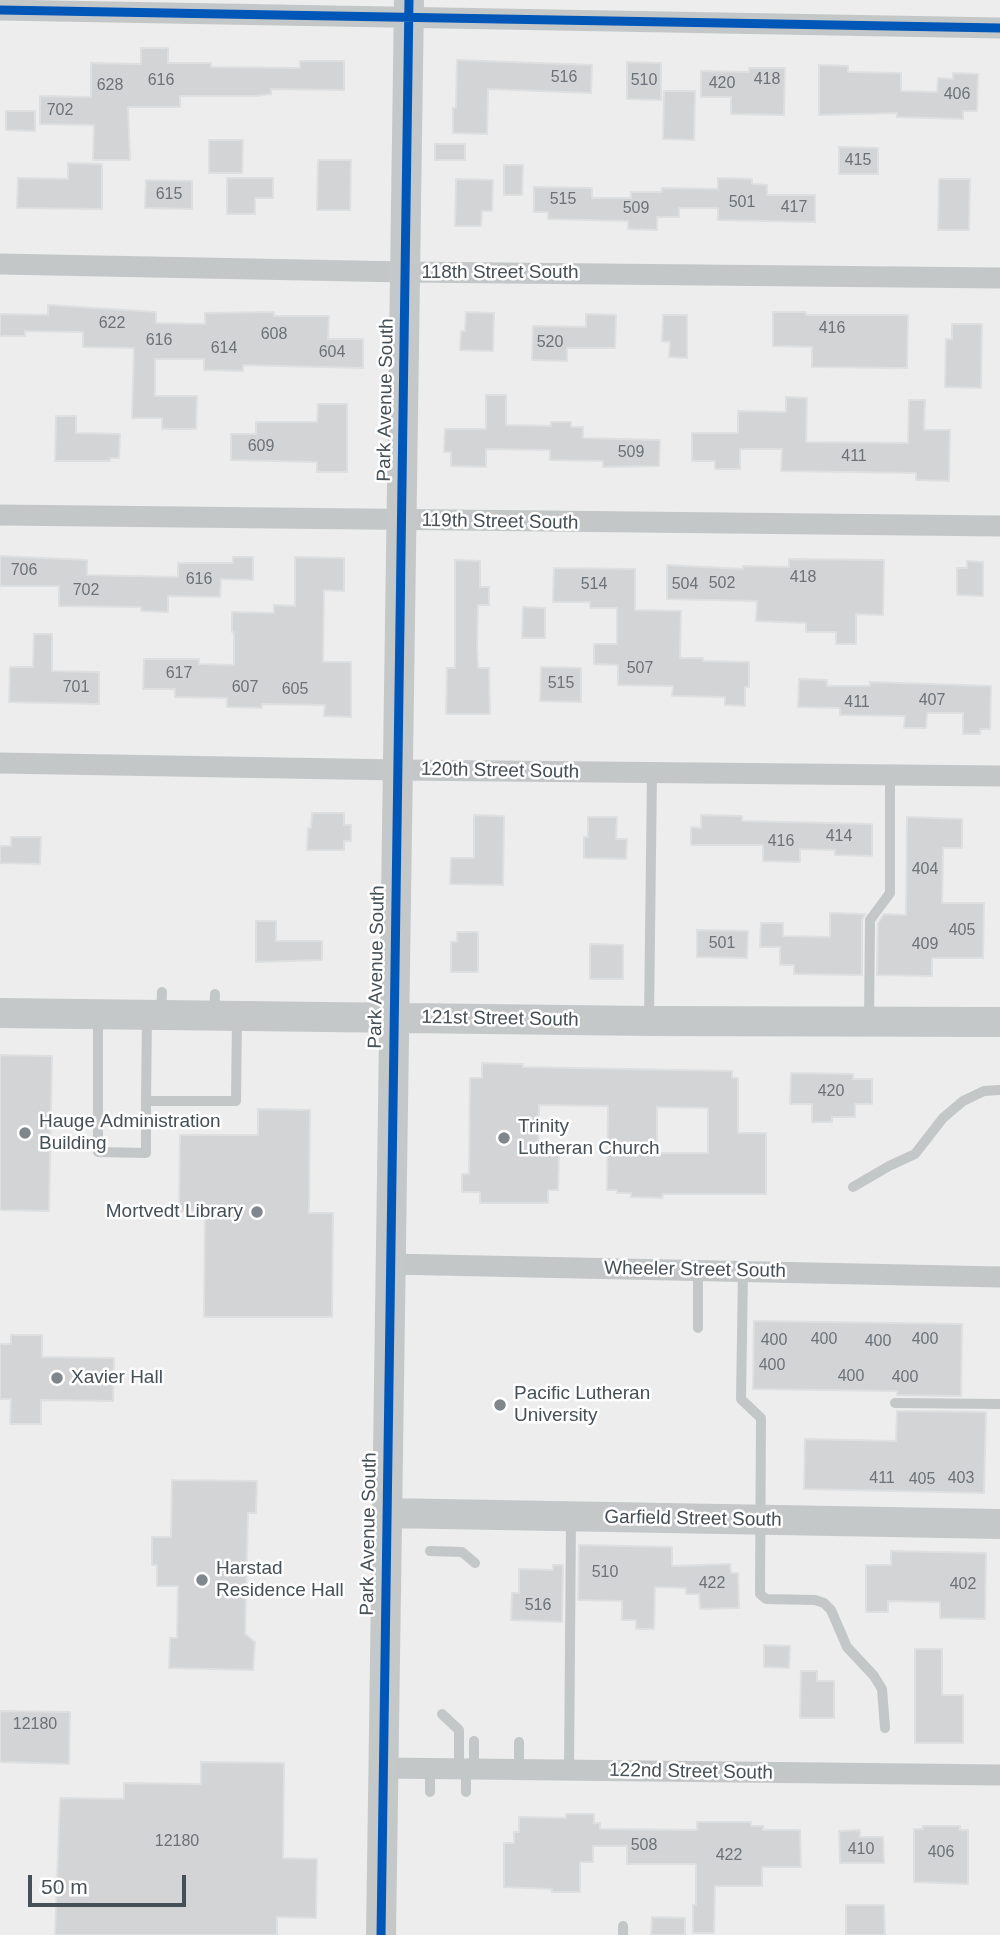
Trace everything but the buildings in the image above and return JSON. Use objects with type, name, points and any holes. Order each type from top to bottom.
[{"type":"street","points":[[0,10],[409,8],[1000,28]]},
{"type":"street","name":"Park Avenue South","points":[[381,1935],[409,8]]},
{"type":"street","name":"118th Street South","points":[[0,264],[405,272],[1000,278]]},
{"type":"street","name":"119th Street South","points":[[0,514],[401,521],[1000,526]]},
{"type":"street","name":"120th Street South","points":[[0,762],[398,771],[1000,776]]},
{"type":"street","name":"121st Street South","points":[[0,1013],[98,1026],[155,1015],[222,1009],[394,1017],[1000,1022]]},
{"type":"street","name":"Wheeler Street South","points":[[390,1264],[1000,1277]]},
{"type":"street","name":"Garfield Street South","points":[[387,1513],[1000,1524]]},
{"type":"street","name":"122nd Street South","points":[[383,1768],[1000,1775]]},
{"type":"lane","points":[[649,1021],[652,773]]},
{"type":"lane","points":[[869,1022],[870,919],[890,893],[890,775]]},
{"type":"lane","points":[[146,1101],[236,1101],[222,1009]]},
{"type":"lane","points":[[98,1026],[98,1152],[146,1153],[146,1101],[155,1015]]},
{"type":"lane","points":[[853,1187],[915,1154],[943,1118],[963,1101],[984,1091],[1000,1090]]},
{"type":"lane","points":[[698,1270],[698,1328]]},
{"type":"lane","points":[[743,1272],[741,1399],[761,1418],[760,1594],[766,1599],[815,1600],[824,1603],[831,1610],[847,1647],[874,1676],[882,1689],[885,1728]]},
{"type":"lane","points":[[895,1403],[1000,1404]]},
{"type":"lane","points":[[569,1770],[571,1517]]},
{"type":"lane","points":[[430,1551],[462,1552],[475,1563]]},
{"type":"lane","points":[[442,1714],[459,1730],[466,1769],[466,1792]]},
{"type":"lane","points":[[466,1769],[474,1741]]},
{"type":"lane","points":[[519,1742],[519,1770]]},
{"type":"lane","points":[[430,1769],[430,1792]]},
{"type":"cycle path","points":[[381,1935],[409,0]]},
{"type":"cycle path","points":[[0,10],[1000,28]]},
{"type":"place","name":"Hauge Administration Building","points":[[25,1133]]},
{"type":"place","name":"Trinity Lutheran Church","points":[[504,1138]]},
{"type":"place","name":"Mortvedt Library","points":[[257,1212]]},
{"type":"place","name":"Xavier Hall","points":[[57,1378]]},
{"type":"place","name":"Pacific Lutheran University","points":[[500,1405]]},
{"type":"place","name":"Harstad Residence Hall","points":[[202,1580]]}]
